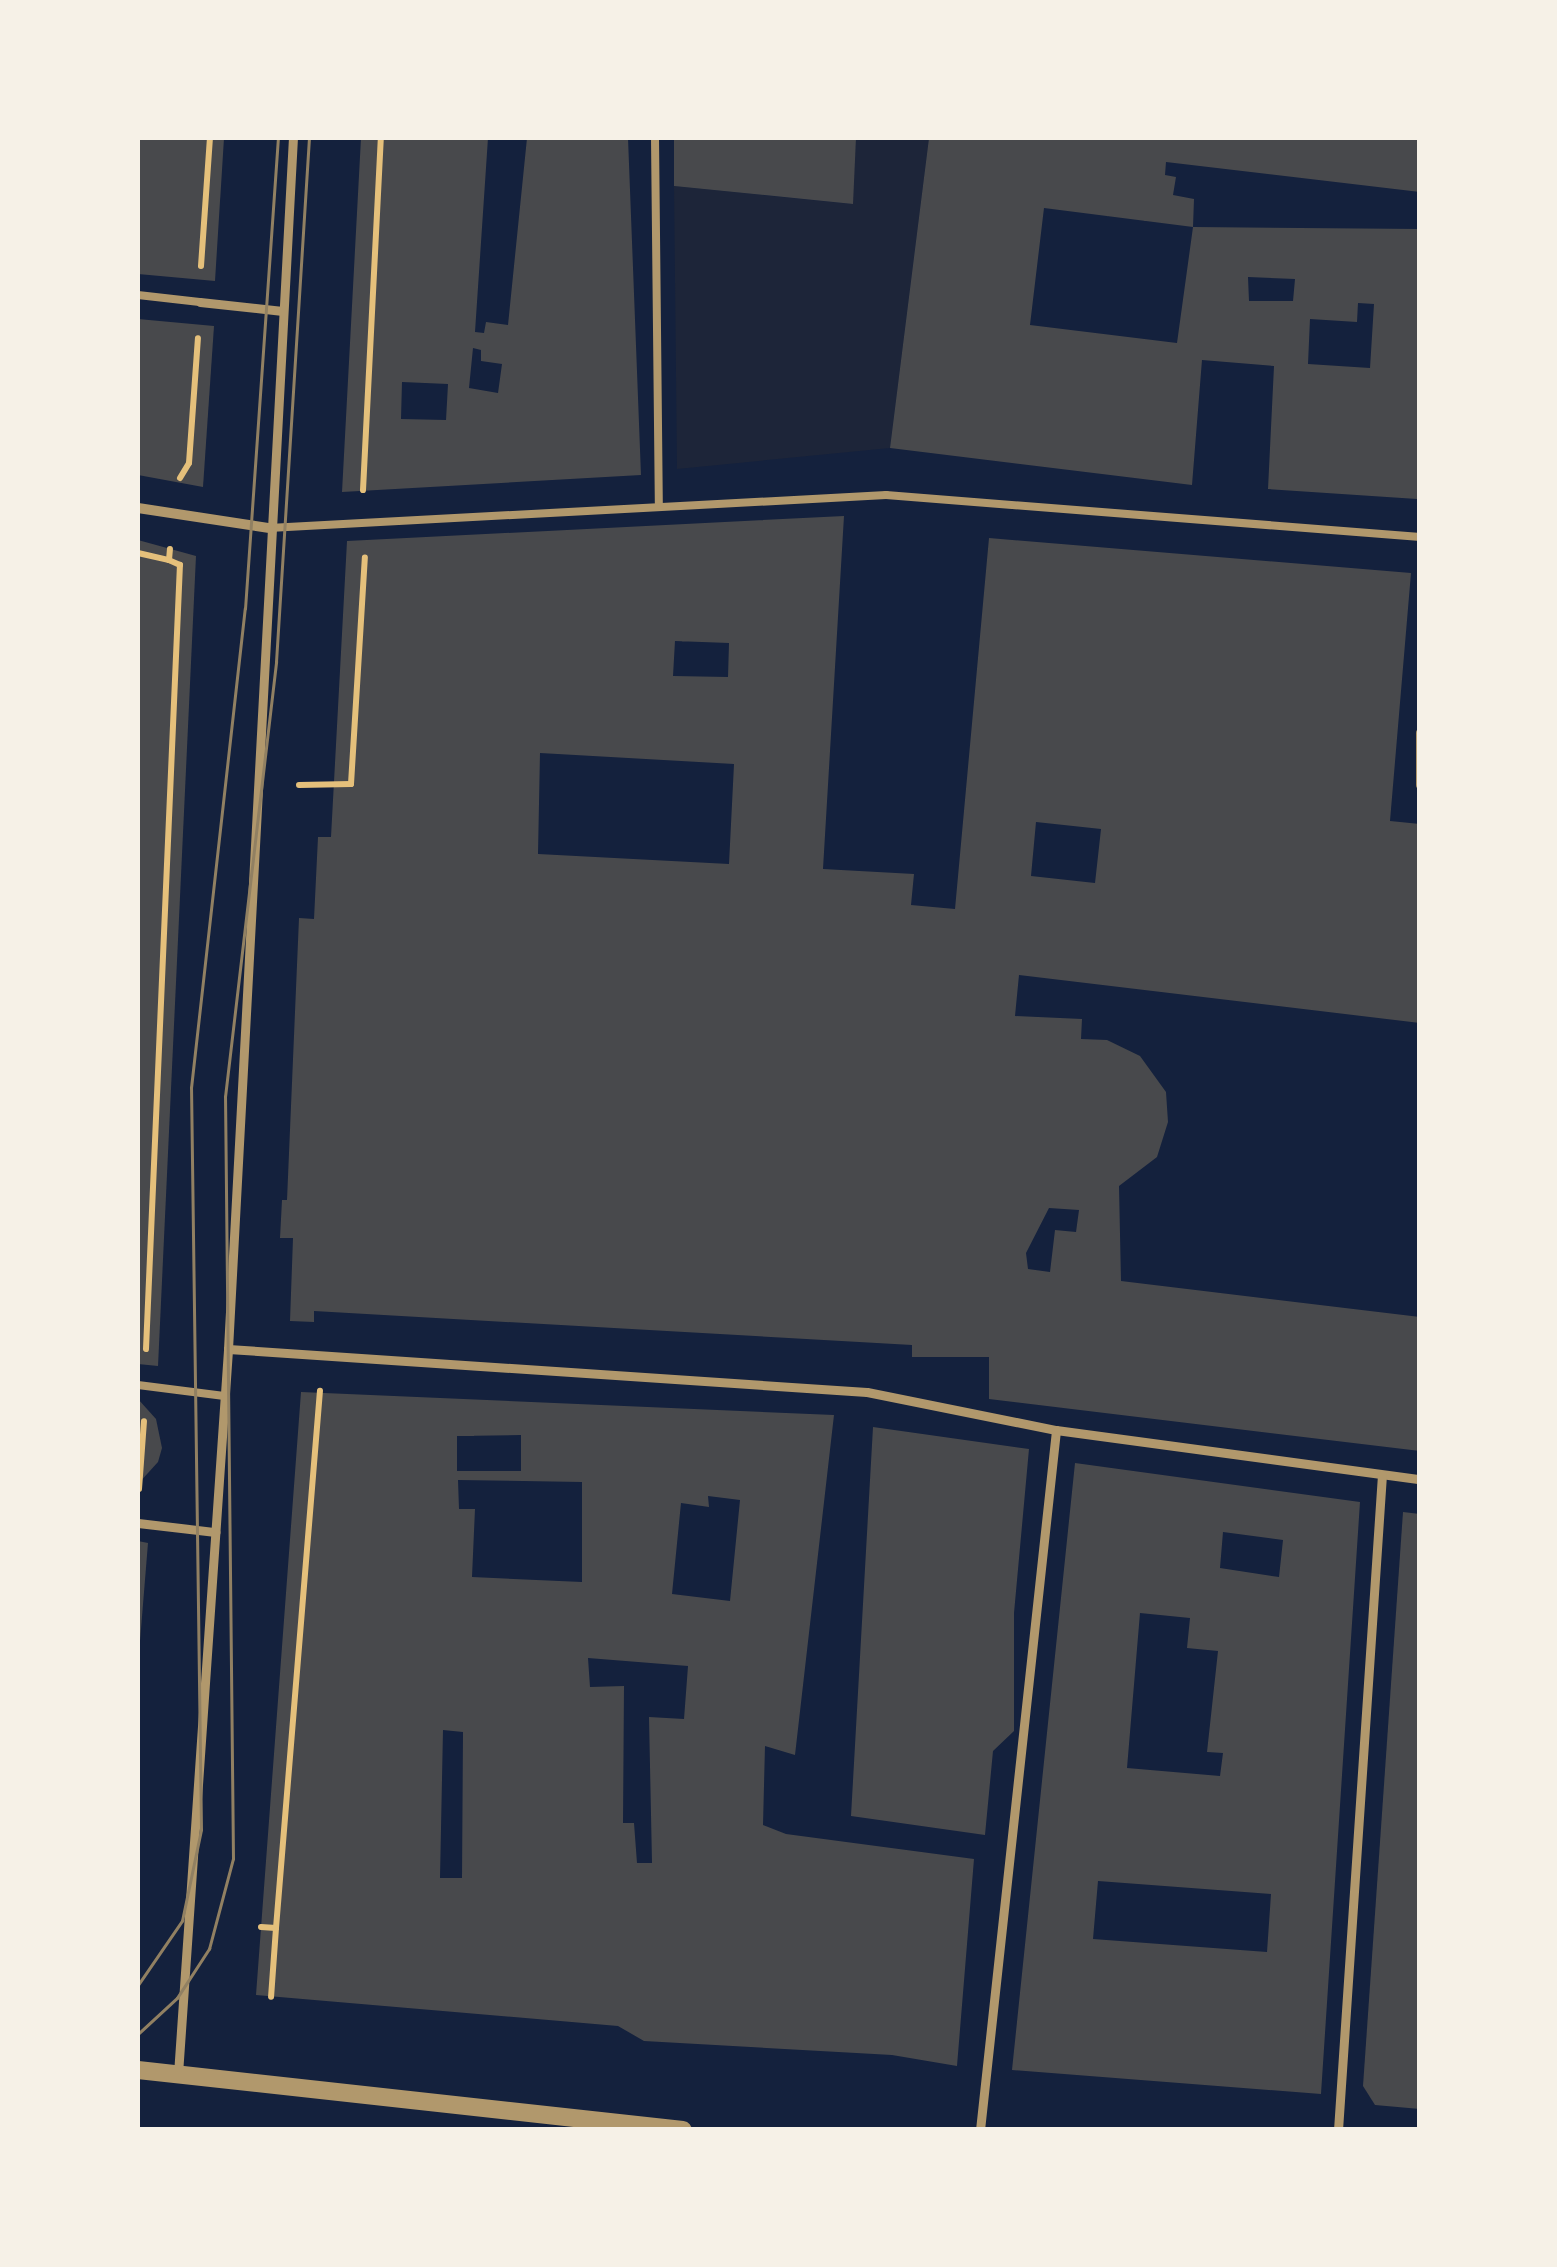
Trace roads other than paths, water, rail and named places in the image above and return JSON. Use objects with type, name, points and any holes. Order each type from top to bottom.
[{"type":"street","points":[[178,2074],[228,1349],[269,528],[293,138]]},
{"type":"street","points":[[200,302],[283,311]]},
{"type":"street","points":[[138,508],[269,528]]},
{"type":"street","points":[[228,1349],[867,1392],[1056,1430],[1420,1479]]},
{"type":"street","points":[[980,2130],[1056,1430]]},
{"type":"street","points":[[1338,2130],[1382,1475]]},
{"type":"street","points":[[138,1523],[215,1532]]},
{"type":"street","points":[[138,2070],[683,2130]]},
{"type":"lane","points":[[655,138],[659,503]]},
{"type":"lane","points":[[138,296],[200,302]]},
{"type":"lane","points":[[269,528],[659,503],[886,495],[1420,537]]},
{"type":"lane","points":[[1420,733],[1420,785]]},
{"type":"lane","points":[[141,1386],[224,1396]]},
{"type":"tram line","points":[[138,1985],[182,1921],[201,1830],[191,1088],[245,609],[278,138]]},
{"type":"tram line","points":[[138,2034],[177,1998],[209,1949],[233,1859],[225,1097],[276,662],[309,138]]}]
